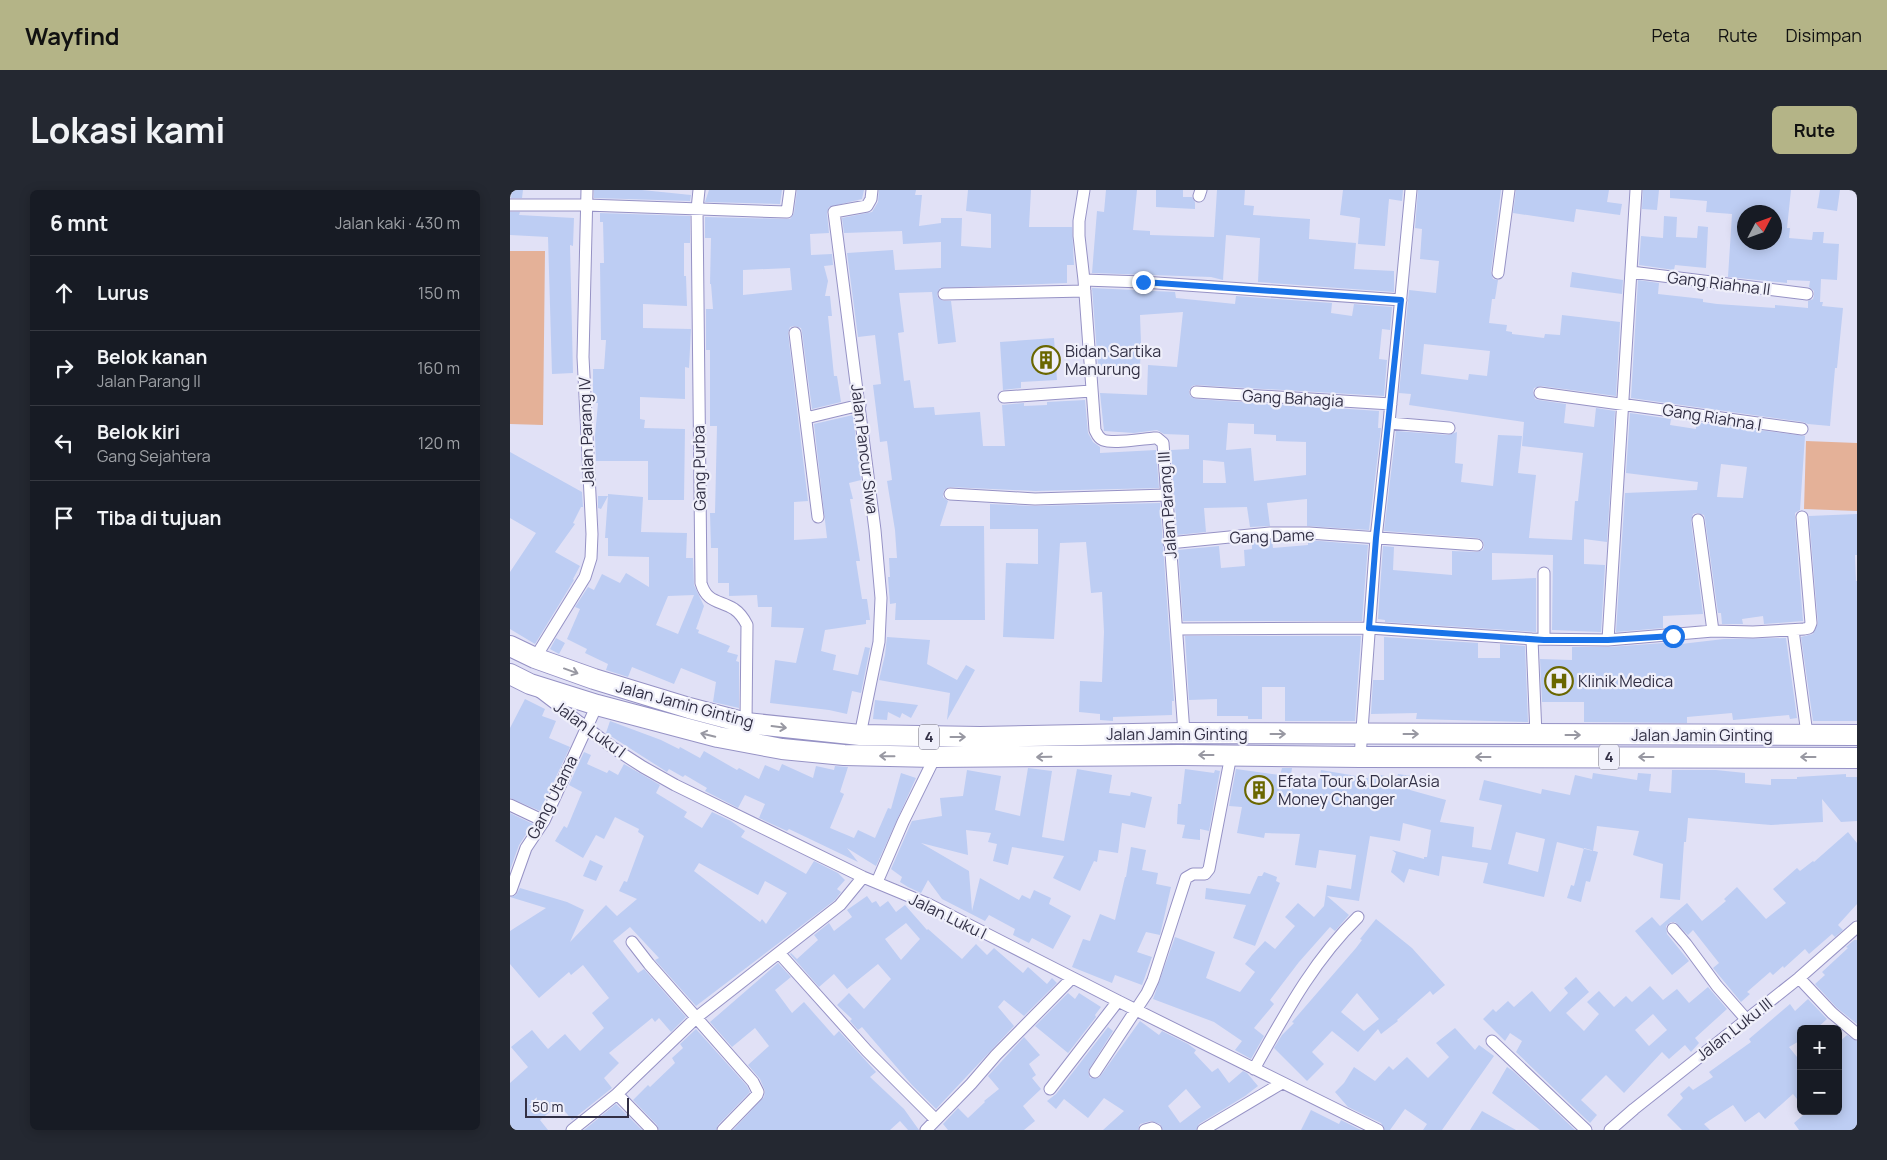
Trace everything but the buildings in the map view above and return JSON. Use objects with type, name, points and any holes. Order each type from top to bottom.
[{"type":"highway","name":"Jalan Jamin Ginting","points":[[510,646],[535,658],[594,679],[746,723],[860,735],[980,737],[1184,733],[1857,735]]},
{"type":"highway","name":"Jalan Jamin Ginting","points":[[510,674],[530,684],[597,705],[718,737],[782,749],[844,755],[935,757],[1231,755],[1857,758]]},
{"type":"street","name":"Jalan Parang IV","points":[[535,658],[585,577],[591,558],[592,534],[583,357],[587,190]]},
{"type":"street","name":"Gang Purba","points":[[700,190],[697,209],[701,583],[709,598],[734,608],[747,625],[746,723]]},
{"type":"street","points":[[510,205],[586,205],[787,212],[790,190]]},
{"type":"street","name":"Jalan Pancur Siwa","points":[[860,735],[879,642],[881,598],[860,405],[834,212],[867,206],[872,190]]},
{"type":"street","name":"Jalan Parang III","points":[[1084,190],[1079,221],[1079,236],[1085,286],[1095,430],[1099,437],[1106,440],[1157,438],[1163,443],[1184,733]]},
{"type":"street","points":[[1360,757],[1376,538],[1411,190]]},
{"type":"street","points":[[1498,273],[1508,190]]},
{"type":"street","points":[[1608,640],[1636,190]]},
{"type":"street","name":"Gang Riahna II","points":[[1631,272],[1807,294]]},
{"type":"street","points":[[944,294],[1143,282],[1401,300]]},
{"type":"street","points":[[795,333],[818,517]]},
{"type":"street","points":[[1004,397],[1091,391]]},
{"type":"street","name":"Gang Bahagia","points":[[1196,392],[1390,404]]},
{"type":"street","name":"Gang Riahna I","points":[[1540,393],[1802,429]]},
{"type":"street","points":[[806,418],[860,405]]},
{"type":"street","points":[[1389,422],[1449,428]]},
{"type":"street","points":[[950,494],[1035,499],[1167,495]]},
{"type":"street","points":[[1177,629],[1369,628],[1544,640],[1608,640],[1713,632],[1807,628],[1811,623],[1802,517]]},
{"type":"street","points":[[1698,520],[1713,632]]},
{"type":"street","name":"Gang Dame","points":[[1169,543],[1270,533],[1309,533],[1477,545]]},
{"type":"street","points":[[1544,573],[1544,640]]},
{"type":"street","points":[[1793,630],[1807,734]]},
{"type":"street","points":[[1532,639],[1536,735]]},
{"type":"street","name":"Jalan Luku I","points":[[530,684],[587,728],[643,767],[675,785],[863,877],[928,904],[1072,978],[1378,1130]]},
{"type":"street","name":"Gang Utama","points":[[511,890],[526,848],[544,821],[597,705]]},
{"type":"street","points":[[1095,1072],[1137,1010],[1153,980],[1186,878],[1193,874],[1205,874],[1209,869],[1231,755]]},
{"type":"street","points":[[877,882],[935,757]]},
{"type":"street","points":[[510,804],[544,821]]},
{"type":"street","points":[[572,1130],[617,1094],[697,1018],[840,906],[863,877]]},
{"type":"street","points":[[1254,1069],[1321,957],[1339,935],[1358,917]]},
{"type":"street","name":"Jalan Luku III","points":[[1610,1130],[1799,978],[1857,927]]},
{"type":"street","points":[[1673,929],[1717,986],[1746,1019]]},
{"type":"street","points":[[632,942],[753,1082],[758,1092],[723,1130]]},
{"type":"street","points":[[780,953],[867,1051],[935,1119]]},
{"type":"street","points":[[926,1130],[1072,978]]},
{"type":"street","points":[[1799,978],[1832,1013],[1857,1034]]},
{"type":"street","points":[[1050,1089],[1118,1001]]},
{"type":"street","points":[[1492,1041],[1586,1130]]},
{"type":"street","points":[[1202,1130],[1282,1083]]},
{"type":"street","points":[[617,1094],[652,1130]]},
{"type":"street","points":[[1145,1130],[1152,1128],[1156,1130]]},
{"type":"shaded area","points":[[510,251],[545,251],[543,425],[510,424]]},
{"type":"shaded area","points":[[1806,441],[1857,443],[1857,511],[1804,509]]},
{"type":"place","name":"Bidan Sartika Manurung","points":[[1046,360]]},
{"type":"place","name":"Klinik Medica","points":[[1559,681]]},
{"type":"place","name":"Efata Tour & DolarAsia Money Changer","points":[[1259,790]]},
{"type":"route","points":[[1143,282],[1401,300],[1376,538],[1369,628],[1544,640],[1608,640],[1673,636]]}]
